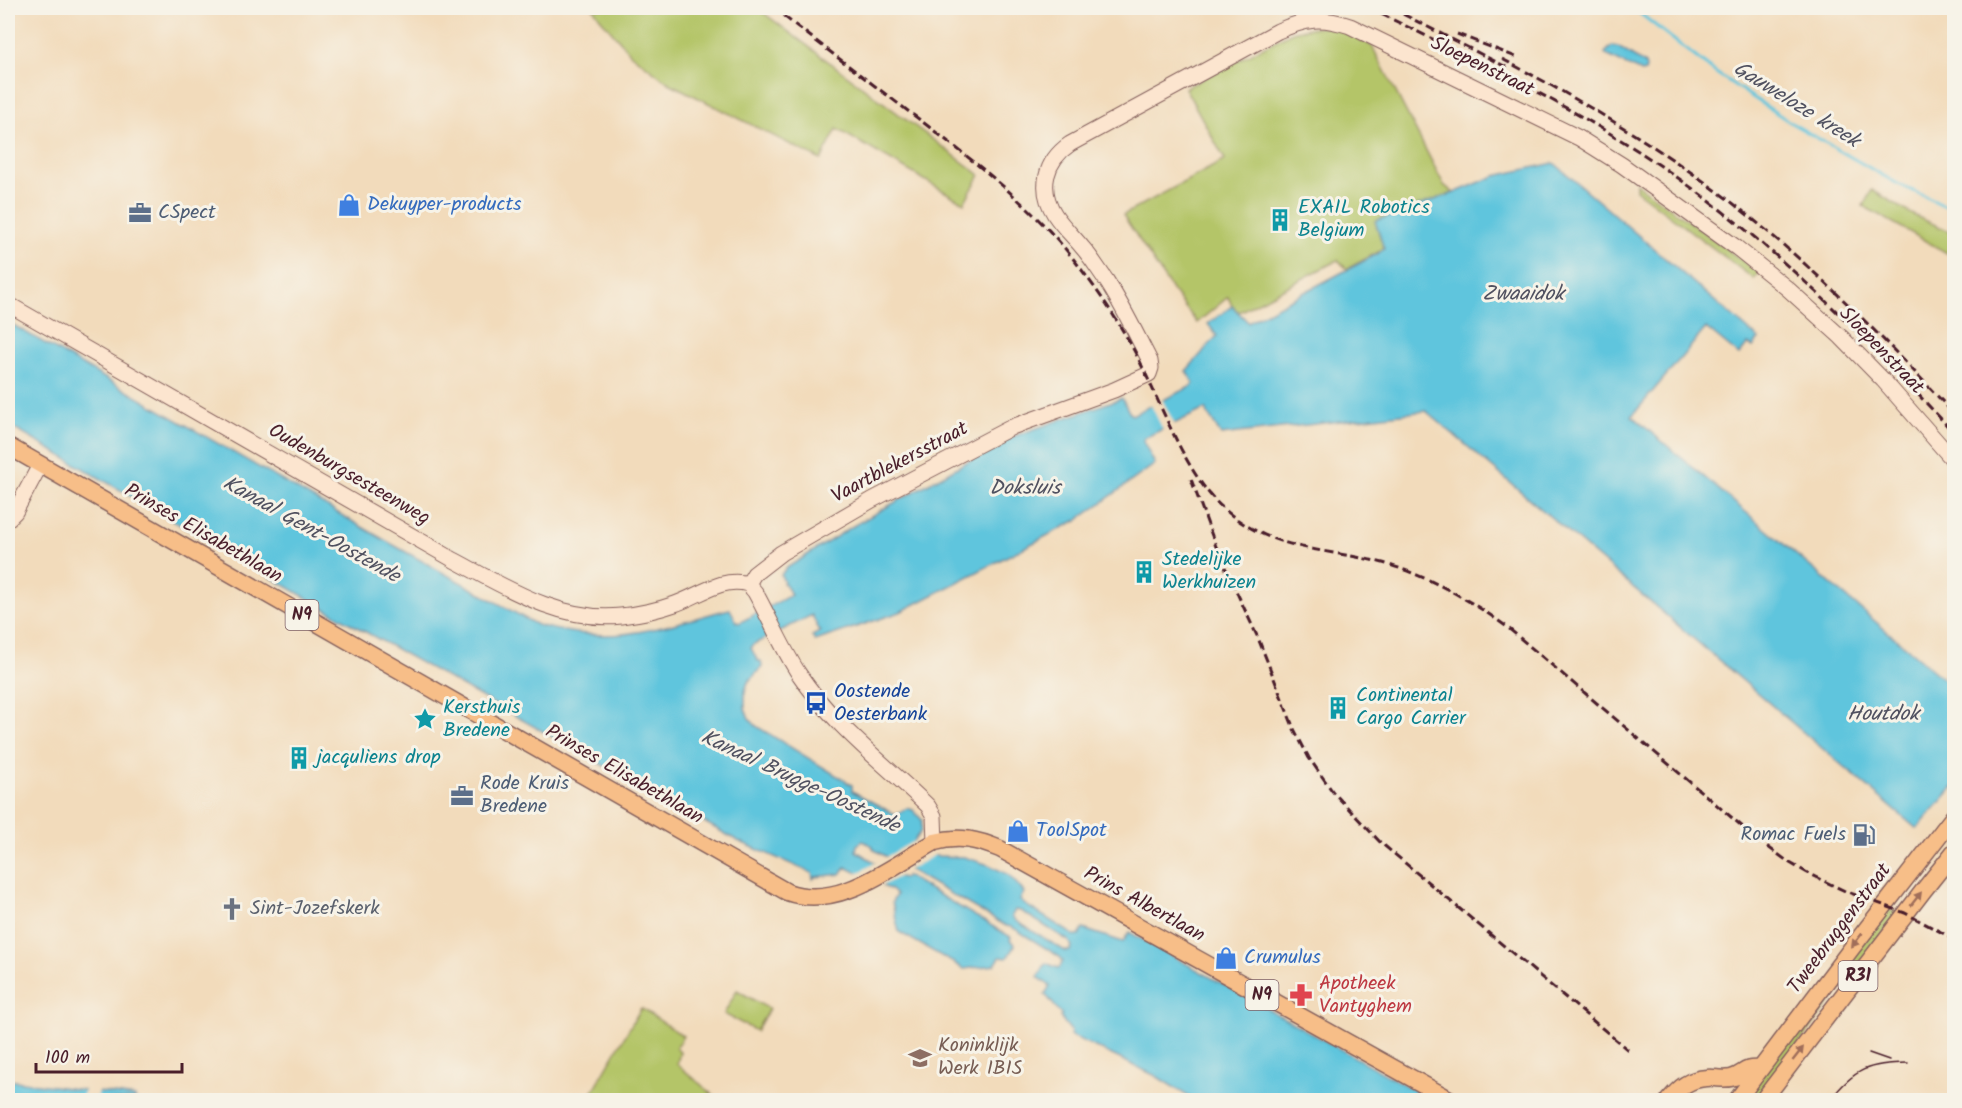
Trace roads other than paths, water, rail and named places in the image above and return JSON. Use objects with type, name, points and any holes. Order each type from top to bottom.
[{"type":"main road","name":"Prinses Elisabethlaan","points":[[8,446],[787,892],[805,897],[840,893],[885,871]]},
{"type":"main road","name":"Tweebruggenstraat","points":[[1736,1101],[1954,816]]},
{"type":"main road","name":"Prins Albertlaan","points":[[885,871],[930,845],[963,838],[1000,849],[1451,1101]]},
{"type":"main road","name":"R31","points":[[1763,1101],[1954,852]]},
{"type":"main road","points":[[1669,1101],[1686,1082],[1708,1078],[1722,1080],[1734,1078],[1748,1068],[1760,1069]]},
{"type":"main road","points":[[1708,1078],[1728,1090],[1736,1101]]},
{"type":"street","name":"Sloepenstraat","points":[[1143,376],[1150,371],[1150,361],[1119,301],[1097,267],[1059,221],[1050,205],[1046,183],[1051,162],[1059,151],[1070,144],[1278,31],[1301,22],[1321,19],[1350,26],[1579,138],[1622,165],[1737,248],[1788,289],[1841,337],[1883,380],[1954,461]]},
{"type":"street","name":"Oudenburgsesteenweg","points":[[8,304],[454,560],[515,592],[572,612],[604,617],[648,611],[732,581],[748,585]]},
{"type":"street","name":"Vaartblekersstraat","points":[[748,585],[754,574],[781,553],[872,500],[1012,427],[1114,390],[1143,376]]},
{"type":"street","points":[[8,519],[15,512],[40,465]]},
{"type":"street","points":[[748,585],[755,592],[806,684],[829,711],[928,806],[934,816],[930,845]]},
{"type":"water","points":[[1612,46],[1618,47],[1645,64],[1645,71],[1641,72],[1606,55],[1605,53]]},
{"type":"water","points":[[1554,163],[1759,339],[1753,347],[1748,344],[1739,355],[1706,328],[1632,416],[1954,688],[1954,788],[1917,829],[1426,411],[1221,435],[1205,409],[1144,438],[1143,441],[1155,464],[1079,519],[900,612],[815,641],[812,636],[820,632],[812,615],[754,644],[751,648],[758,661],[761,661],[762,667],[748,682],[745,691],[745,709],[756,726],[852,785],[852,791],[896,815],[907,808],[913,810],[922,820],[921,831],[912,843],[936,856],[964,857],[989,865],[1009,875],[1024,892],[1020,900],[1024,904],[1075,936],[1079,936],[1083,929],[1123,942],[1129,932],[1432,1100],[1194,1100],[1156,1076],[1070,1035],[1071,1031],[1060,1017],[1062,1015],[1045,994],[1050,986],[1038,977],[1046,963],[1060,967],[1063,961],[1060,957],[1012,927],[1006,926],[873,849],[873,846],[863,841],[857,845],[856,851],[899,877],[907,876],[1011,937],[1010,940],[1015,945],[1007,958],[1000,957],[995,965],[964,969],[899,932],[892,902],[896,895],[891,890],[846,867],[841,874],[813,879],[812,873],[738,841],[348,622],[8,425],[8,322],[388,542],[537,625],[580,633],[621,634],[652,629],[730,609],[739,623],[791,595],[781,575],[785,569],[853,526],[1009,438],[1122,398],[1132,415],[1192,386],[1194,383],[1186,371],[1217,336],[1208,324],[1232,306],[1248,322],[1384,249],[1375,221],[1495,176]],"holes":[[[1015,910],[1021,911],[1069,941],[1072,946],[1070,951],[1065,951],[1016,921],[1012,916]]]},
{"type":"water","points":[[8,1080],[135,1097],[135,1100],[8,1100]]},
{"type":"waterway","name":"Gauweloze kreek","points":[[1633,8],[1716,73],[1793,124],[1896,183],[1954,210]]},
{"type":"tram line","points":[[1869,1053],[1889,1060]]},
{"type":"tram line","points":[[1830,1100],[1847,1081],[1863,1070],[1883,1064],[1908,1063]]},
{"type":"railway","points":[[773,8],[986,172],[1044,225],[1078,265],[1119,324],[1187,460],[1198,479],[1224,509],[1262,534],[1300,546],[1400,568],[1463,598],[1507,627],[1757,839],[1790,863],[1845,891],[1905,913],[1954,939]]},
{"type":"railway","points":[[1369,8],[1549,98],[1618,138],[1694,189],[1773,253],[1811,288],[1884,359],[1954,433]]},
{"type":"railway","points":[[1391,8],[1508,68]]},
{"type":"railway","points":[[1457,34],[1516,57]]},
{"type":"railway","points":[[1502,59],[1619,125],[1675,161],[1730,201],[1818,276],[1954,414]]},
{"type":"railway","points":[[1191,479],[1218,552],[1258,638],[1294,729],[1309,758],[1333,792],[1380,842],[1628,1050]]},
{"type":"place","name":"Dekuyper-products","points":[[349,205]]},
{"type":"place","name":"CSpect","points":[[140,213]]},
{"type":"place","name":"EXAIL Robotics Belgium","points":[[1280,220]]},
{"type":"place","name":"Stedelijke Werkhuizen","points":[[1144,572]]},
{"type":"place","name":"Oostende Oesterbank","points":[[816,703]]},
{"type":"place","name":"Continental Cargo Carrier","points":[[1338,708]]},
{"type":"place","name":"Kersthuis Bredene","points":[[425,719]]},
{"type":"place","name":"jacquliens drop","points":[[299,758]]},
{"type":"place","name":"Rode Kruis Bredene","points":[[462,796]]},
{"type":"place","name":"ToolSpot","points":[[1018,831]]},
{"type":"place","name":"Romac Fuels","points":[[1864,835]]},
{"type":"place","name":"Sint-Jozefskerk","points":[[232,909]]},
{"type":"place","name":"Crumulus","points":[[1226,958]]},
{"type":"place","name":"Apotheek Vantyghem","points":[[1301,995]]},
{"type":"place","name":"Koninklijk Werk IBIS","points":[[920,1058]]},
{"type":"water label","name":"Zwaaidok","points":[[1523,294]]},
{"type":"water label","name":"Doksluis","points":[[1025,488]]},
{"type":"water label","name":"Kanaal Gent-Oostende","points":[[311,530]]},
{"type":"water label","name":"Houtdok","points":[[1883,714]]},
{"type":"water label","name":"Kanaal Brugge-Oostende","points":[[800,782]]}]
